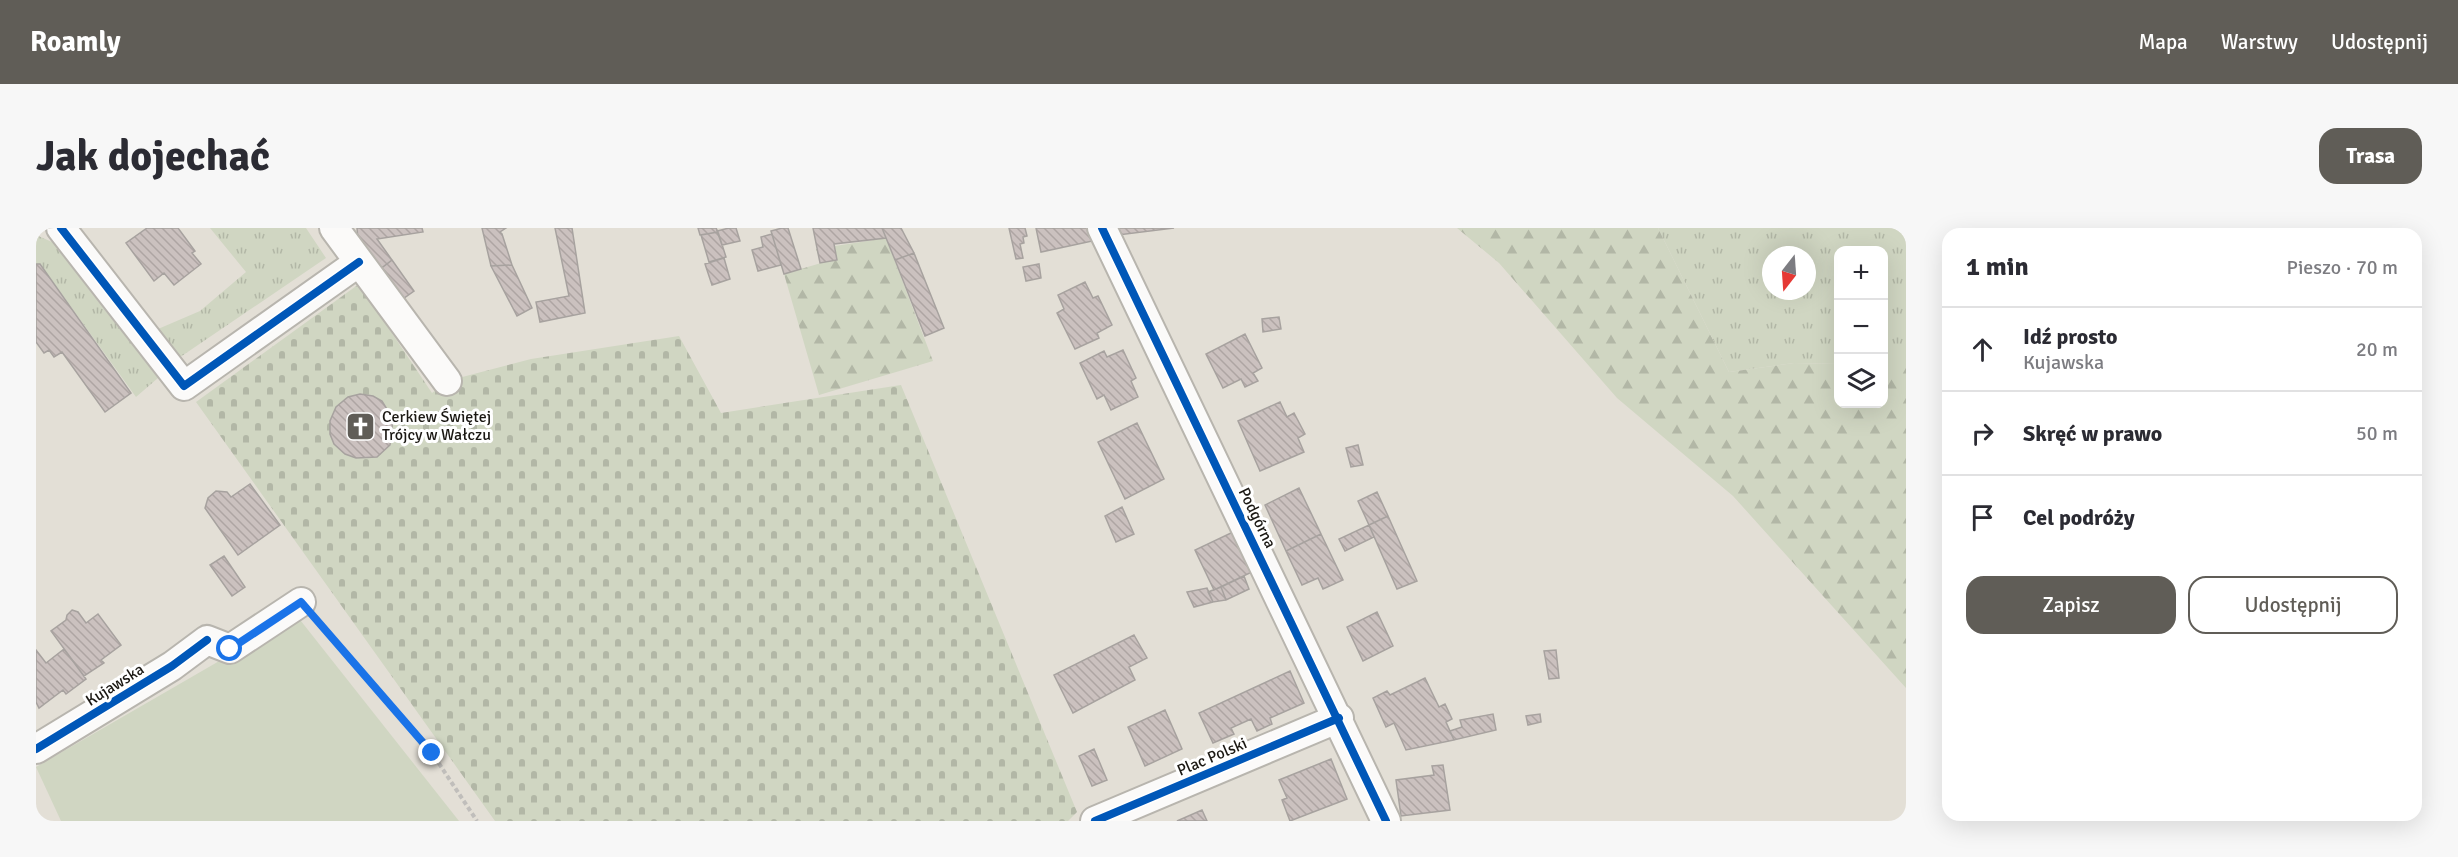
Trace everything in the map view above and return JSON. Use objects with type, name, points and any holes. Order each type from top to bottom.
[{"type":"street","points":[[61,228],[184,386],[359,262]]},
{"type":"street","points":[[334,228],[447,381]]},
{"type":"street","name":"Podgórna","points":[[1102,228],[1339,718],[1386,821]]},
{"type":"street","name":"Kujawska","points":[[36,749],[172,666],[207,640],[230,649],[301,602]]},
{"type":"street","name":"Plac Polski","points":[[1095,821],[1339,718]]},
{"type":"path","points":[[301,602],[432,753],[477,821]]},
{"type":"green space","points":[[210,228],[306,228],[326,258],[173,362],[151,332],[200,311],[246,272]]},
{"type":"green space","points":[[1457,228],[1658,228],[1729,372],[1794,363],[1834,364],[1834,408],[1888,408],[1888,365],[1906,365],[1906,688],[1733,496],[1617,398],[1499,263]]},
{"type":"green space","points":[[1658,228],[1906,228],[1906,365],[1888,365],[1888,246],[1834,246],[1834,364],[1794,363],[1729,372]]},
{"type":"green space","points":[[36,235],[52,242],[158,378],[136,397],[40,264],[36,264]]},
{"type":"green space","points":[[886,238],[933,361],[819,395],[784,274],[821,263],[816,249]]},
{"type":"green space","points":[[359,284],[432,393],[447,381],[531,359],[679,336],[721,413],[901,385],[1077,812],[1068,821],[495,821],[196,402]]},
{"type":"green space","points":[[297,616],[459,821],[61,821],[36,767]]},
{"type":"building","points":[[147,228],[178,228],[195,251],[192,253],[201,264],[174,285],[164,273],[154,281],[126,243]]},
{"type":"building","points":[[357,228],[422,228],[423,232],[377,239],[392,260],[379,270],[358,240]]},
{"type":"building","points":[[482,228],[506,228],[500,232],[512,265],[491,266]]},
{"type":"building","points":[[555,228],[572,228],[585,313],[540,322],[536,302],[569,296]]},
{"type":"building","points":[[698,228],[716,228],[718,232],[700,235]]},
{"type":"building","points":[[736,228],[740,241],[722,245],[717,231]]},
{"type":"building","points":[[788,228],[801,269],[784,274],[771,231]]},
{"type":"building","points":[[813,228],[882,228],[886,238],[834,244],[837,260],[820,263]]},
{"type":"building","points":[[882,228],[901,228],[914,253],[895,260]]},
{"type":"building","points":[[1009,228],[1025,228],[1027,236],[1023,237],[1024,243],[1020,244],[1023,258],[1016,259]]},
{"type":"building","points":[[1036,228],[1093,228],[1097,240],[1041,252]]},
{"type":"building","points":[[1115,228],[1174,228],[1118,235]]},
{"type":"building","points":[[718,232],[726,257],[709,262],[701,235]]},
{"type":"building","points":[[772,234],[781,265],[758,271],[752,250],[763,247],[761,237]]},
{"type":"building","points":[[914,253],[944,328],[925,336],[895,260]]},
{"type":"building","points":[[724,258],[730,279],[712,285],[705,264]]},
{"type":"building","points":[[392,260],[414,291],[400,301],[379,270]]},
{"type":"building","points":[[36,264],[40,264],[131,393],[105,412],[62,352],[54,357],[49,350],[44,353],[36,342]]},
{"type":"building","points":[[1039,264],[1041,278],[1026,281],[1023,267]]},
{"type":"building","points":[[512,265],[532,308],[517,316],[491,266]]},
{"type":"building","points":[[1085,282],[1093,298],[1098,296],[1112,325],[1097,333],[1099,338],[1075,349],[1057,313],[1064,309],[1058,295]]},
{"type":"building","points":[[1279,317],[1281,329],[1263,332],[1262,319]]},
{"type":"building","points":[[1245,334],[1262,368],[1253,373],[1258,381],[1245,387],[1241,379],[1223,388],[1206,354]]},
{"type":"building","points":[[1123,350],[1136,378],[1131,381],[1138,397],[1111,410],[1104,395],[1097,399],[1080,363],[1104,351],[1107,357]]},
{"type":"building","name":"Cerkiew Świętej Trójcy w Wałczu","points":[[360,394],[373,396],[382,401],[393,419],[390,445],[377,457],[356,458],[345,454],[334,444],[330,434],[330,421],[336,407],[348,397]]},
{"type":"building","points":[[1280,402],[1287,417],[1294,413],[1305,434],[1298,438],[1304,452],[1260,471],[1238,421]]},
{"type":"building","points":[[1137,423],[1164,479],[1125,499],[1098,442]]},
{"type":"building","points":[[1358,445],[1363,465],[1351,467],[1346,448]]},
{"type":"building","points":[[250,484],[280,525],[238,555],[205,508],[208,498],[216,491],[227,492],[231,497]]},
{"type":"building","points":[[1299,488],[1321,534],[1286,551],[1265,505]]},
{"type":"building","points":[[1377,492],[1388,516],[1369,525],[1358,501]]},
{"type":"building","points":[[1122,507],[1134,534],[1116,542],[1105,516]]},
{"type":"building","points":[[1388,516],[1417,581],[1397,589],[1369,525]]},
{"type":"building","points":[[1369,525],[1374,537],[1345,551],[1339,539]]},
{"type":"building","points":[[1233,532],[1252,572],[1214,590],[1195,550]]},
{"type":"building","points":[[1321,534],[1343,580],[1323,589],[1318,578],[1302,585],[1286,551]]},
{"type":"building","points":[[224,556],[245,587],[232,596],[210,565]]},
{"type":"building","points":[[1244,576],[1249,589],[1226,600],[1221,587]]},
{"type":"building","points":[[1221,587],[1226,600],[1213,602],[1208,592]]},
{"type":"building","points":[[1207,588],[1213,602],[1194,607],[1187,592]]},
{"type":"building","points":[[72,610],[78,612],[86,623],[98,614],[121,645],[101,660],[104,663],[84,676],[51,631],[66,620]]},
{"type":"building","points":[[1377,612],[1393,646],[1363,661],[1347,627]]},
{"type":"building","points":[[1134,635],[1147,658],[1129,667],[1135,680],[1073,713],[1054,675]]},
{"type":"building","points":[[64,649],[86,679],[66,694],[63,690],[39,708],[36,702],[36,650],[46,663]]},
{"type":"building","points":[[1556,650],[1559,678],[1549,679],[1544,651]]},
{"type":"building","points":[[1290,671],[1304,703],[1270,718],[1272,724],[1257,731],[1251,719],[1231,728],[1234,734],[1213,743],[1199,713]]},
{"type":"building","points":[[1425,678],[1439,707],[1445,704],[1452,719],[1446,722],[1454,740],[1406,750],[1394,723],[1386,727],[1373,698],[1387,691],[1390,695]]},
{"type":"building","points":[[1165,710],[1182,749],[1145,766],[1128,727]]},
{"type":"building","points":[[1493,714],[1496,730],[1454,740],[1450,731],[1462,727],[1460,720]]},
{"type":"building","points":[[1540,714],[1541,722],[1528,725],[1526,716]]},
{"type":"building","points":[[1094,749],[1107,780],[1092,786],[1079,756]]},
{"type":"building","points":[[1331,759],[1347,799],[1290,821],[1282,800],[1287,798],[1279,780]]},
{"type":"building","points":[[1443,765],[1450,810],[1401,816],[1396,780],[1434,775],[1432,766]]},
{"type":"building","points":[[1202,810],[1207,821],[1177,821]]},
{"type":"cycle path","points":[[61,228],[184,386],[359,262]]},
{"type":"cycle path","points":[[1102,228],[1386,821]]},
{"type":"cycle path","points":[[36,749],[172,666],[207,640]]},
{"type":"cycle path","points":[[1095,821],[1339,718]]},
{"type":"place","name":"Cerkiew Świętej Trójcy w Wałczu","points":[[361,426]]},
{"type":"route","points":[[230,649],[301,602],[432,753]]}]
